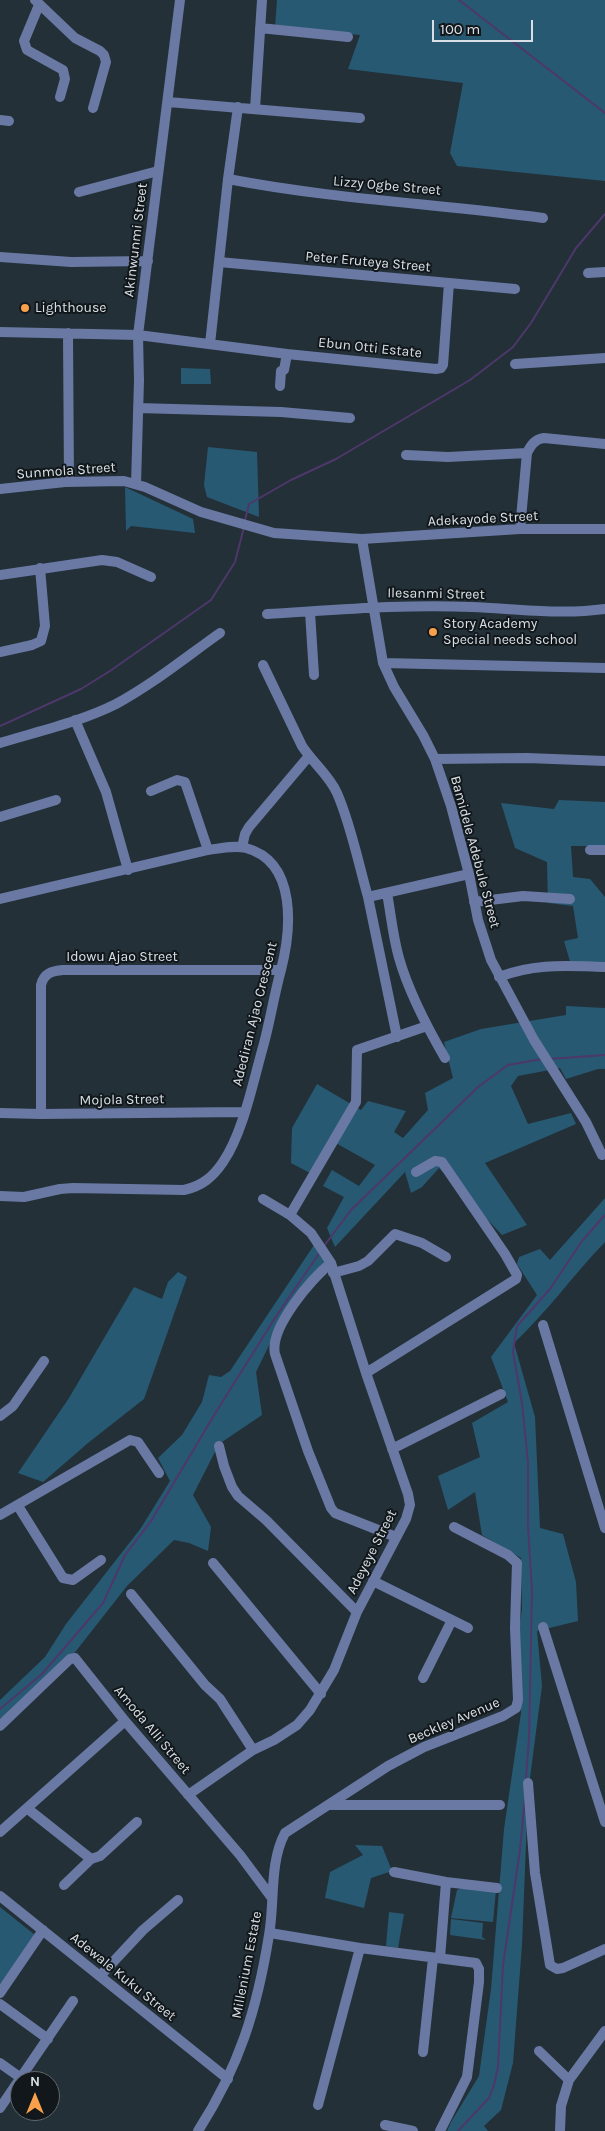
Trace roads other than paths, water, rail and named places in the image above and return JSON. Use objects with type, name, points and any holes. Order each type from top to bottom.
[{"type":"street","name":"Akinwunmi Street","points":[[136,484],[138,335],[180,0]]},
{"type":"street","points":[[255,109],[262,0]]},
{"type":"street","points":[[60,97],[66,79],[63,70],[28,50],[24,41],[37,3],[75,38],[104,55],[106,62],[93,108]]},
{"type":"street","points":[[260,28],[348,37]]},
{"type":"street","points":[[168,102],[360,118]]},
{"type":"street","points":[[210,344],[228,179],[238,108]]},
{"type":"street","points":[[79,192],[158,171]]},
{"type":"street","name":"Lizzy Ogbe Street","points":[[228,179],[278,189],[471,208],[544,218]]},
{"type":"street","points":[[0,258],[71,262],[148,261]]},
{"type":"street","name":"Peter Eruteya Street","points":[[219,262],[515,289]]},
{"type":"street","points":[[588,273],[605,272]]},
{"type":"street","name":"Ebun Otti Estate","points":[[0,332],[138,335],[287,354],[440,368],[443,365],[449,283]]},
{"type":"street","points":[[68,333],[69,482]]},
{"type":"street","points":[[280,386],[281,371],[284,370],[287,354]]},
{"type":"street","points":[[515,364],[605,358]]},
{"type":"street","points":[[138,408],[280,412],[350,418]]},
{"type":"street","points":[[520,529],[527,453],[531,445],[539,438],[605,444]]},
{"type":"street","points":[[406,455],[448,457],[527,453]]},
{"type":"street","name":"Sunmola Street","points":[[0,489],[113,480],[136,484],[200,512],[274,532],[362,539]]},
{"type":"street","name":"Adekayode Street","points":[[362,539],[520,529],[605,529]]},
{"type":"street","name":"Bamidele Adebule Street","points":[[362,539],[383,663],[394,687],[435,759],[452,806],[484,942],[499,977],[534,1040],[586,1122],[602,1155]]},
{"type":"street","points":[[0,575],[102,560],[117,562],[151,577]]},
{"type":"street","points":[[0,652],[32,645],[41,641],[46,626],[40,568]]},
{"type":"street","name":"Ilesanmi Street","points":[[267,614],[374,607],[473,607],[556,612],[585,612],[605,609]]},
{"type":"street","points":[[310,612],[314,675]]},
{"type":"street","points":[[0,743],[75,720],[114,705],[134,694],[220,633]]},
{"type":"street","points":[[383,663],[605,668]]},
{"type":"street","points":[[263,665],[295,733],[309,756],[323,771],[336,792],[348,826],[368,897],[397,1037]]},
{"type":"street","points":[[75,720],[106,792],[128,870]]},
{"type":"street","points":[[242,847],[249,827],[309,756]]},
{"type":"street","points":[[435,759],[527,758],[605,761]]},
{"type":"street","points":[[151,791],[177,780],[185,782],[208,850]]},
{"type":"street","points":[[0,817],[56,800]]},
{"type":"street","name":"Adediran Ajao Crescent","points":[[0,900],[208,850],[228,846],[242,847],[252,850],[267,860],[278,873],[286,896],[289,922],[272,1012],[244,1112],[224,1161],[206,1181],[192,1188],[176,1190],[60,1188],[24,1197],[3,1196]]},
{"type":"street","points":[[590,850],[605,850]]},
{"type":"street","points":[[368,897],[469,874]]},
{"type":"street","points":[[387,893],[398,956],[405,976],[427,1026],[445,1058]]},
{"type":"street","points":[[474,902],[523,896],[570,899]]},
{"type":"street","points":[[499,977],[532,967],[605,967]]},
{"type":"street","name":"Idowu Ajao Street","points":[[41,1114],[41,985],[50,972],[63,970],[280,970]]},
{"type":"street","points":[[290,1215],[356,1102],[357,1050],[427,1026]]},
{"type":"street","name":"Mojola Street","points":[[0,1113],[244,1112]]},
{"type":"street","points":[[366,1373],[516,1279],[517,1275],[506,1254],[442,1162],[435,1161],[416,1172]]},
{"type":"street","points":[[0,1186],[3,1196]]},
{"type":"street","name":"Adeyeye Street","points":[[188,1795],[253,1750],[274,1740],[297,1725],[310,1710],[334,1670],[357,1612],[406,1519],[410,1506],[407,1488],[392,1449],[331,1266],[314,1236],[290,1215],[263,1200]]},
{"type":"street","points":[[396,1537],[335,1513],[331,1508],[308,1450],[274,1349],[280,1328],[311,1282],[331,1266],[359,1266],[368,1261],[395,1234],[422,1243],[446,1257]]},
{"type":"street","points":[[543,1324],[605,1528]]},
{"type":"street","points":[[0,1416],[13,1406],[44,1361]]},
{"type":"street","points":[[392,1449],[501,1394]]},
{"type":"street","points":[[0,1515],[130,1440],[138,1442],[159,1473]]},
{"type":"street","points":[[220,1446],[224,1466],[232,1487],[238,1496],[266,1520],[357,1612]]},
{"type":"street","points":[[18,1506],[63,1578],[73,1580],[102,1560]]},
{"type":"street","name":"Beckley Avenue","points":[[293,1827],[395,1762],[424,1747],[503,1716],[516,1708],[518,1700],[515,1628],[517,1563],[508,1555],[454,1527]]},
{"type":"street","points":[[213,1563],[321,1694]]},
{"type":"street","points":[[373,1581],[468,1628]]},
{"type":"street","points":[[131,1594],[205,1685],[220,1700],[253,1750]]},
{"type":"street","points":[[423,1678],[452,1620]]},
{"type":"street","points":[[544,1627],[605,1822]]},
{"type":"street","name":"Amoda Alli Street","points":[[0,1726],[73,1658],[78,1661],[125,1721],[240,1855],[272,1898]]},
{"type":"street","points":[[0,1832],[125,1721]]},
{"type":"street","points":[[528,1783],[535,1873],[550,1966],[557,1969],[563,1968],[605,1950]]},
{"type":"street","points":[[330,1805],[500,1805]]},
{"type":"street","points":[[28,1809],[91,1859]]},
{"type":"street","points":[[64,1885],[91,1859],[100,1856],[137,1822]]},
{"type":"street","name":"Millenium Estate","points":[[198,2131],[216,2103],[228,2079],[252,2018],[270,1933],[272,1898],[280,1843],[286,1833],[293,1827]]},
{"type":"street","points":[[394,1872],[446,1882],[497,1888]]},
{"type":"street","points":[[422,2052],[437,1958],[446,1882]]},
{"type":"street","name":"Adewale Kuku Street","points":[[0,1896],[228,2079]]},
{"type":"street","points":[[100,1976],[143,1930],[178,1900]]},
{"type":"street","points":[[0,1993],[43,1930]]},
{"type":"street","points":[[270,1933],[360,1948],[476,1963],[479,1969],[467,2077],[440,2131]]},
{"type":"street","points":[[318,2105],[360,1948]]},
{"type":"street","points":[[26,2071],[73,2001]]},
{"type":"street","points":[[0,2004],[48,2039]]},
{"type":"street","points":[[560,2131],[561,2106],[569,2080],[605,2031]]},
{"type":"street","points":[[539,2051],[569,2080]]},
{"type":"street","points":[[0,2063],[11,2071]]},
{"type":"street","points":[[0,2108],[10,2094]]},
{"type":"street","points":[[385,2125],[413,2131]]},
{"type":"waterway","points":[[459,0],[605,113]]},
{"type":"waterway","points":[[245,520],[249,504],[291,480],[336,459],[470,380],[513,347],[531,323],[576,248],[605,214]]},
{"type":"waterway","points":[[0,726],[81,689],[110,671],[211,600],[235,562],[244,527]]},
{"type":"waterway","points":[[549,1059],[605,1055]]},
{"type":"waterway","points":[[324,1246],[351,1210],[478,1087],[508,1065],[542,1059]]},
{"type":"waterway","points":[[526,1779],[529,1738],[532,1591],[528,1526],[528,1463],[522,1403],[513,1352],[517,1326],[550,1289],[582,1241],[605,1215]]},
{"type":"waterway","points":[[0,1709],[42,1674],[103,1603],[125,1555],[151,1521],[275,1318],[320,1252]]},
{"type":"waterway","points":[[458,2131],[489,2098],[498,2067],[503,1965],[520,1850],[525,1798]]},
{"type":"place","name":"Lighthouse","points":[[25,308]]},
{"type":"place","name":"Story Academy Special needs school","points":[[433,632]]}]
